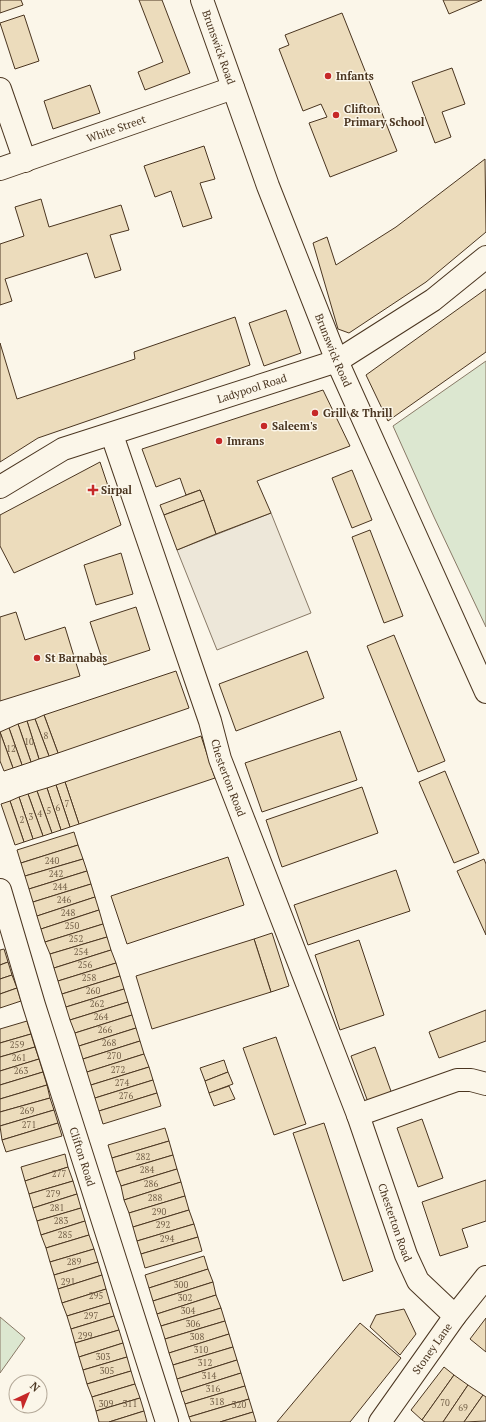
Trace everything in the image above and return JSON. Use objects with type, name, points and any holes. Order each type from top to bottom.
[{"type":"street","name":"Brunswick Road","points":[[202,0],[268,186],[337,361],[486,692]]},
{"type":"street","name":"White Street","points":[[0,169],[233,88]]},
{"type":"street","points":[[0,89],[25,161]]},
{"type":"street","name":"Ladypool Road","points":[[0,487],[63,449],[112,435],[337,361],[433,300],[486,258]]},
{"type":"street","name":"Chesterton Road","points":[[112,435],[210,721],[220,759],[358,1115],[406,1255],[418,1281],[455,1316]]},
{"type":"street","name":"Clifton Road","points":[[0,890],[34,1005],[167,1422]]},
{"type":"street","points":[[358,1115],[457,1080],[471,1080],[486,1084]]},
{"type":"street","name":"Stoney Lane","points":[[382,1421],[455,1316],[486,1277]]},
{"type":"green space","points":[[486,361],[486,627],[393,426]]},
{"type":"green space","points":[[0,1317],[25,1338],[0,1373]]},
{"type":"shaded area","points":[[271,513],[311,613],[217,650],[177,550]]},
{"type":"building","points":[[0,0],[21,0],[23,5],[0,13]]},
{"type":"building","points":[[139,0],[162,0],[190,73],[145,90],[138,72],[163,62]]},
{"type":"building","points":[[443,0],[482,0],[449,14]]},
{"type":"building","name":"Infants","points":[[342,13],[397,151],[330,177],[309,123],[327,117],[321,104],[303,111],[279,49],[289,45],[285,35]]},
{"type":"building","points":[[24,15],[39,61],[15,69],[0,23]]},
{"type":"building","points":[[452,68],[465,104],[442,112],[451,137],[435,143],[412,82]]},
{"type":"building","points":[[90,85],[100,113],[53,129],[44,101]]},
{"type":"building","points":[[204,146],[215,179],[200,183],[212,218],[183,227],[171,191],[155,197],[144,166]]},
{"type":"building","points":[[485,159],[486,232],[426,282],[349,333],[338,329],[313,243],[327,237],[336,265],[396,227]]},
{"type":"building","points":[[41,199],[49,227],[121,205],[129,230],[110,235],[121,270],[95,278],[87,253],[5,279],[12,301],[0,305],[0,244],[24,236],[15,207]]},
{"type":"building","points":[[486,289],[486,352],[388,421],[366,375]]},
{"type":"building","points":[[286,310],[301,353],[264,366],[249,323]]},
{"type":"building","points":[[235,317],[250,365],[38,438],[0,462],[0,343],[17,399],[135,359],[134,352]]},
{"type":"building","points":[[323,390],[350,446],[257,481],[271,513],[216,534],[200,490],[186,495],[180,478],[156,487],[142,449]]},
{"type":"building","points":[[100,462],[121,525],[14,573],[0,546],[0,515]]},
{"type":"building","points":[[352,470],[372,520],[352,528],[332,478]]},
{"type":"building","points":[[200,490],[204,500],[164,515],[160,505]]},
{"type":"building","points":[[204,500],[216,534],[177,550],[164,515]]},
{"type":"building","points":[[370,530],[403,616],[384,623],[352,537]]},
{"type":"building","points":[[121,553],[133,594],[96,605],[84,565]]},
{"type":"building","points":[[136,607],[150,650],[104,665],[90,622]]},
{"type":"building","name":"St Barnabas","points":[[16,612],[25,640],[65,627],[80,676],[0,701],[0,617]]},
{"type":"building","points":[[394,635],[445,761],[418,772],[367,646]]},
{"type":"building","points":[[307,651],[324,698],[236,731],[219,684]]},
{"type":"building","points":[[176,671],[189,708],[58,753],[44,715]]},
{"type":"building","points":[[44,715],[58,753],[49,756],[35,719]]},
{"type":"building","points":[[35,719],[49,756],[39,759],[27,721]]},
{"type":"building","points":[[27,721],[39,759],[31,762],[18,724]]},
{"type":"building","points":[[18,724],[31,762],[22,765],[9,728]]},
{"type":"building","points":[[9,728],[22,765],[13,768],[0,732]]},
{"type":"building","points":[[340,731],[357,780],[262,812],[245,763]]},
{"type":"building","points":[[0,732],[13,768],[4,771],[0,761]]},
{"type":"building","points":[[201,736],[215,778],[79,824],[65,782]]},
{"type":"building","points":[[445,771],[479,853],[454,863],[419,782]]},
{"type":"building","points":[[65,782],[79,824],[70,827],[56,785]]},
{"type":"building","points":[[56,785],[70,827],[61,830],[47,788]]},
{"type":"building","points":[[362,787],[378,833],[282,867],[266,820]]},
{"type":"building","points":[[47,788],[61,830],[52,833],[37,791]]},
{"type":"building","points":[[37,791],[52,833],[43,836],[28,794]]},
{"type":"building","points":[[28,794],[43,836],[33,839],[19,797]]},
{"type":"building","points":[[19,797],[33,839],[24,842],[10,801]]},
{"type":"building","points":[[10,801],[24,842],[15,845],[1,804]]},
{"type":"building","points":[[74,832],[78,845],[21,863],[17,850]]},
{"type":"building","points":[[78,845],[83,859],[25,876],[21,863]]},
{"type":"building","points":[[228,857],[244,905],[127,944],[111,896]]},
{"type":"building","points":[[83,859],[87,871],[29,889],[25,876]]},
{"type":"building","points":[[484,859],[486,864],[486,935],[457,871]]},
{"type":"building","points":[[396,870],[410,911],[308,945],[294,905]]},
{"type":"building","points":[[87,871],[91,884],[33,902],[29,889]]},
{"type":"building","points":[[91,884],[95,897],[37,916],[33,902]]},
{"type":"building","points":[[95,897],[99,910],[41,929],[37,916]]},
{"type":"building","points":[[99,910],[103,924],[45,942],[41,929]]},
{"type":"building","points":[[103,924],[107,937],[50,954],[45,942]]},
{"type":"building","points":[[272,933],[289,986],[271,992],[254,939]]},
{"type":"building","points":[[107,937],[111,950],[54,968],[50,954]]},
{"type":"building","points":[[254,939],[271,992],[152,1029],[136,976]]},
{"type":"building","points":[[359,940],[384,1015],[340,1030],[315,955]]},
{"type":"building","points":[[4,949],[8,962],[0,965],[0,950]]},
{"type":"building","points":[[111,950],[116,963],[58,981],[54,968]]},
{"type":"building","points":[[8,962],[12,975],[0,979],[0,965]]},
{"type":"building","points":[[116,963],[120,976],[62,994],[58,981]]},
{"type":"building","points":[[12,975],[17,988],[0,994],[0,979]]},
{"type":"building","points":[[120,976],[124,989],[66,1007],[62,994]]},
{"type":"building","points":[[17,988],[21,1001],[0,1008],[0,994]]},
{"type":"building","points":[[124,989],[128,1002],[70,1020],[66,1007]]},
{"type":"building","points":[[128,1002],[132,1015],[75,1033],[70,1020]]},
{"type":"building","points":[[486,1010],[486,1041],[439,1058],[429,1032]]},
{"type":"building","points":[[132,1015],[136,1028],[79,1046],[75,1033]]},
{"type":"building","points":[[27,1021],[31,1034],[0,1043],[0,1029]]},
{"type":"building","points":[[136,1028],[140,1041],[83,1059],[79,1046]]},
{"type":"building","points":[[31,1034],[35,1047],[0,1057],[0,1043]]},
{"type":"building","points":[[276,1037],[306,1124],[274,1135],[243,1048]]},
{"type":"building","points":[[140,1041],[144,1054],[87,1072],[83,1059]]},
{"type":"building","points":[[35,1047],[39,1059],[0,1071],[0,1057]]},
{"type":"building","points":[[375,1047],[392,1094],[368,1102],[351,1056]]},
{"type":"building","points":[[144,1054],[149,1067],[91,1085],[87,1072]]},
{"type":"building","points":[[39,1059],[43,1072],[0,1085],[0,1071]]},
{"type":"building","points":[[224,1060],[228,1072],[205,1081],[200,1068]]},
{"type":"building","points":[[149,1067],[153,1080],[95,1098],[91,1085]]},
{"type":"building","points":[[43,1072],[47,1085],[0,1099],[0,1085]]},
{"type":"building","points":[[228,1072],[233,1084],[209,1093],[205,1081]]},
{"type":"building","points":[[153,1080],[157,1093],[99,1111],[95,1098]]},
{"type":"building","points":[[47,1085],[50,1098],[0,1112],[0,1099]]},
{"type":"building","points":[[229,1086],[235,1099],[214,1106],[209,1093]]},
{"type":"building","points":[[157,1093],[161,1106],[103,1124],[99,1111]]},
{"type":"building","points":[[50,1098],[54,1110],[0,1126],[0,1112]]},
{"type":"building","points":[[54,1110],[58,1123],[2,1140],[0,1126]]},
{"type":"building","points":[[422,1119],[443,1178],[418,1187],[397,1128]]},
{"type":"building","points":[[58,1123],[62,1136],[6,1152],[2,1140]]},
{"type":"building","points":[[324,1123],[373,1271],[343,1281],[293,1133]]},
{"type":"building","points":[[165,1128],[169,1141],[112,1158],[108,1145]]},
{"type":"building","points":[[169,1141],[173,1155],[116,1172],[112,1158]]},
{"type":"building","points":[[65,1154],[68,1167],[25,1181],[21,1167]]},
{"type":"building","points":[[173,1155],[177,1169],[121,1186],[116,1172]]},
{"type":"building","points":[[68,1167],[73,1181],[29,1194],[25,1181]]},
{"type":"building","points":[[177,1169],[181,1182],[124,1200],[121,1186]]},
{"type":"building","points":[[486,1180],[486,1221],[462,1229],[468,1247],[440,1256],[422,1202]]},
{"type":"building","points":[[73,1181],[77,1194],[33,1208],[29,1194]]},
{"type":"building","points":[[181,1182],[185,1196],[129,1213],[124,1200]]},
{"type":"building","points":[[77,1194],[81,1208],[37,1221],[33,1208]]},
{"type":"building","points":[[185,1196],[189,1210],[133,1227],[129,1213]]},
{"type":"building","points":[[81,1208],[85,1221],[41,1235],[37,1221]]},
{"type":"building","points":[[189,1210],[194,1224],[137,1241],[133,1227]]},
{"type":"building","points":[[85,1221],[89,1235],[46,1248],[41,1235]]},
{"type":"building","points":[[194,1224],[198,1237],[141,1254],[137,1241]]},
{"type":"building","points":[[89,1235],[94,1249],[50,1262],[46,1248]]},
{"type":"building","points":[[198,1237],[202,1251],[145,1268],[141,1254]]},
{"type":"building","points":[[94,1249],[98,1262],[54,1275],[50,1262]]},
{"type":"building","points":[[204,1256],[208,1269],[149,1288],[145,1275]]},
{"type":"building","points":[[98,1262],[102,1275],[58,1289],[54,1275]]},
{"type":"building","points":[[208,1269],[213,1282],[153,1301],[149,1288]]},
{"type":"building","points":[[102,1275],[106,1289],[62,1303],[58,1289]]},
{"type":"building","points":[[213,1282],[216,1295],[157,1314],[153,1301]]},
{"type":"building","points":[[106,1289],[110,1303],[67,1316],[62,1303]]},
{"type":"building","points":[[216,1295],[221,1308],[161,1326],[157,1314]]},
{"type":"building","points":[[110,1303],[114,1316],[71,1329],[67,1316]]},
{"type":"building","points":[[221,1308],[225,1321],[165,1339],[161,1326]]},
{"type":"building","points":[[404,1309],[416,1334],[400,1355],[370,1327],[376,1315]]},
{"type":"building","points":[[114,1316],[119,1330],[75,1343],[71,1329]]},
{"type":"building","points":[[486,1318],[486,1352],[470,1339]]},
{"type":"building","points":[[225,1321],[229,1334],[169,1353],[165,1339]]},
{"type":"building","points":[[360,1323],[401,1358],[350,1422],[277,1422]]},
{"type":"building","points":[[119,1330],[123,1343],[79,1357],[75,1343]]},
{"type":"building","points":[[229,1334],[233,1347],[173,1365],[169,1353]]},
{"type":"building","points":[[123,1343],[127,1357],[83,1370],[79,1357]]},
{"type":"building","points":[[233,1347],[237,1360],[177,1379],[173,1365]]},
{"type":"building","points":[[127,1357],[131,1371],[87,1384],[83,1370]]},
{"type":"building","points":[[237,1360],[241,1373],[181,1392],[177,1379]]},
{"type":"building","points":[[444,1367],[454,1375],[422,1420],[411,1410]]},
{"type":"building","points":[[131,1371],[135,1384],[92,1397],[87,1384]]},
{"type":"building","points":[[241,1373],[245,1386],[185,1404],[181,1392]]},
{"type":"building","points":[[454,1375],[468,1385],[443,1422],[425,1422],[422,1420]]},
{"type":"building","points":[[135,1384],[140,1398],[96,1411],[92,1397]]},
{"type":"building","points":[[468,1385],[483,1395],[464,1422],[443,1422]]},
{"type":"building","points":[[245,1386],[249,1399],[189,1417],[185,1404]]},
{"type":"building","points":[[483,1395],[486,1397],[486,1421],[464,1422]]},
{"type":"building","points":[[140,1398],[144,1411],[109,1422],[99,1422],[96,1411]]},
{"type":"building","points":[[249,1399],[253,1412],[220,1422],[191,1422],[189,1417]]},
{"type":"building","points":[[144,1411],[147,1422],[109,1422]]},
{"type":"building","points":[[253,1412],[256,1422],[220,1422]]},
{"type":"place","name":"Infants","points":[[328,76]]},
{"type":"place","name":"Clifton Primary School","points":[[336,115]]},
{"type":"place","name":"Grill & Thrill","points":[[315,413]]},
{"type":"place","name":"Saleem's","points":[[264,426]]},
{"type":"place","name":"Imrans","points":[[219,441]]},
{"type":"place","name":"Sirpal","points":[[93,490]]},
{"type":"place","name":"St Barnabas","points":[[37,658]]}]
